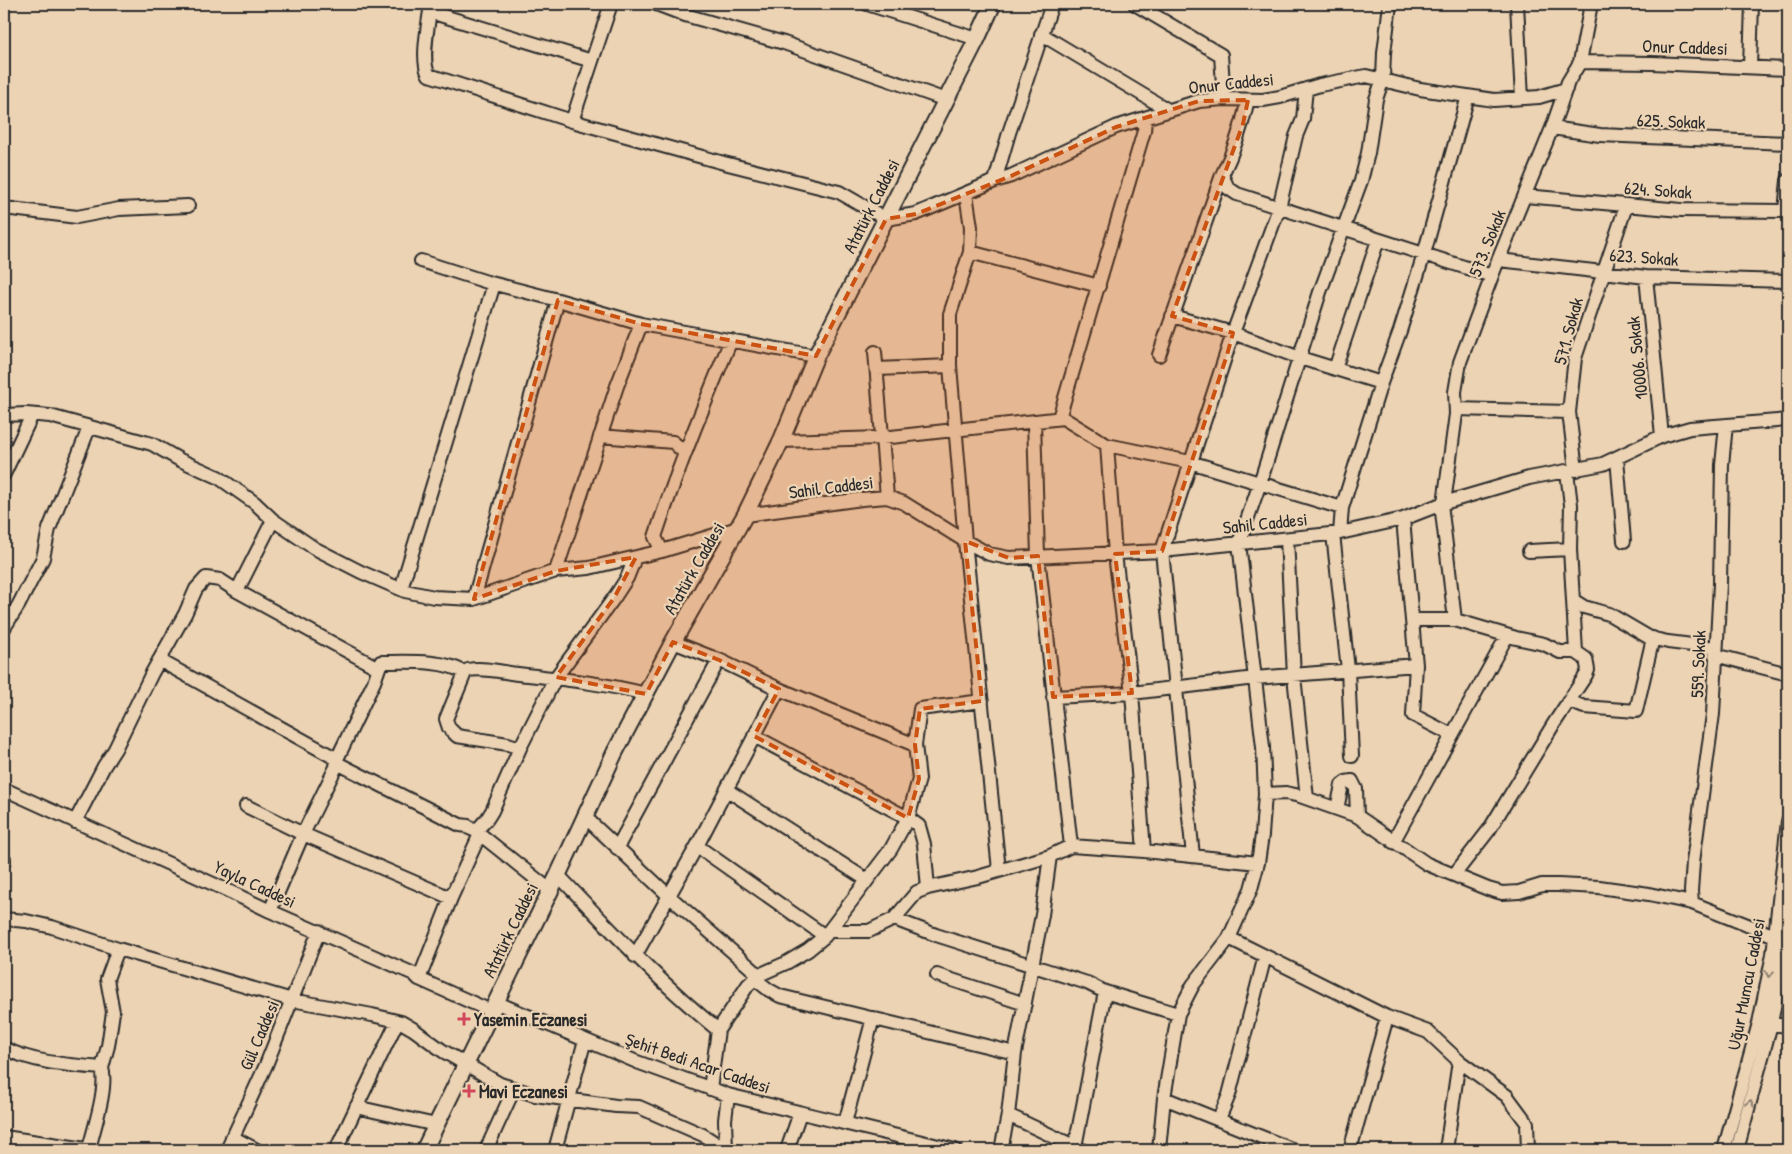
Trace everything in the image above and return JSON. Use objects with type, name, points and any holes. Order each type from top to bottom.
[{"type":"main road","name":"Atatürk Caddesi","points":[[424,1150],[558,875],[615,752],[673,642],[742,522],[781,440],[816,356],[977,40],[993,4]]},
{"type":"street","points":[[572,121],[611,4]]},
{"type":"street","points":[[656,4],[685,15],[784,43],[946,100]]},
{"type":"street","points":[[867,4],[977,40]]},
{"type":"street","points":[[995,181],[1052,4]]},
{"type":"street","points":[[1135,4],[1221,54],[1224,99]]},
{"type":"street","points":[[1159,1150],[1164,1098],[1178,1014],[1193,984],[1229,938],[1251,889],[1258,863],[1262,835],[1265,794],[1263,747],[1239,543],[1260,484],[1320,292],[1342,228],[1361,181],[1368,153],[1376,99],[1383,79],[1390,4]]},
{"type":"street","points":[[1516,4],[1522,98]]},
{"type":"street","name":"573. Sokak","points":[[1455,620],[1443,503],[1456,409],[1455,392],[1460,362],[1566,89],[1580,62],[1591,4]]},
{"type":"street","points":[[1750,67],[1752,4]]},
{"type":"street","points":[[592,61],[431,8],[425,60],[429,75],[572,121],[724,163],[839,192],[886,219]]},
{"type":"street","points":[[1041,34],[1168,110]]},
{"type":"street","name":"Onur Caddesi","points":[[1580,62],[1788,69]]},
{"type":"street","name":"Onur Caddesi","points":[[886,219],[916,214],[1035,166],[1116,127],[1199,101],[1224,99],[1263,100],[1320,85],[1366,76],[1420,89],[1494,100],[1539,97],[1566,89]]},
{"type":"street","points":[[1193,856],[1162,551],[1233,334],[1279,208],[1296,136],[1303,119],[1306,89]]},
{"type":"street","points":[[1352,756],[1348,670],[1336,534],[1342,508],[1381,382],[1400,331],[1424,254],[1468,96]]},
{"type":"street","points":[[1159,354],[1222,176],[1243,124],[1248,100]]},
{"type":"street","points":[[1059,418],[1144,131],[1145,119]]},
{"type":"street","name":"625. Sokak","points":[[1552,128],[1600,135],[1788,143]]},
{"type":"street","points":[[1222,176],[1228,188],[1238,194],[1492,276]]},
{"type":"street","points":[[1787,211],[1788,180]]},
{"type":"street","points":[[966,194],[971,227],[970,252],[950,314],[950,366],[965,541],[999,870]]},
{"type":"street","name":"624. Sokak","points":[[1525,196],[1681,210],[1787,211]]},
{"type":"street","points":[[4,208],[77,217],[119,209],[188,206]]},
{"type":"street","name":"571. Sokak","points":[[1576,652],[1570,549],[1572,471],[1569,412],[1575,358],[1626,206]]},
{"type":"street","points":[[1335,369],[1378,240]]},
{"type":"street","points":[[970,252],[1098,286]]},
{"type":"street","name":"623. Sokak","points":[[1499,260],[1646,277],[1788,281]]},
{"type":"street","points":[[421,261],[494,284],[641,324],[816,356]]},
{"type":"street","name":"10006. Sokak","points":[[1646,277],[1662,436]]},
{"type":"street","points":[[401,590],[494,284]]},
{"type":"street","points":[[4,415],[32,415],[63,419],[89,428],[152,444],[180,460],[218,476],[255,503],[273,520],[314,548],[360,572],[401,590],[434,597],[474,599],[558,300]]},
{"type":"street","points":[[1172,316],[1233,334],[1300,358],[1381,382]]},
{"type":"street","points":[[556,571],[617,386],[641,324]]},
{"type":"street","points":[[662,552],[655,537],[685,453],[731,340]]},
{"type":"street","points":[[875,352],[887,498]]},
{"type":"street","points":[[877,369],[950,366]]},
{"type":"street","points":[[1456,409],[1569,412]]},
{"type":"street","points":[[4,474],[32,415]]},
{"type":"street","points":[[781,440],[882,438],[1063,418],[1107,444],[1190,462],[1342,508]]},
{"type":"street","name":"Sahil Caddesi","points":[[474,599],[556,571],[589,568],[662,552],[742,522],[862,498],[887,498],[904,503],[965,541],[990,554],[1009,558],[1162,551],[1336,534],[1403,519],[1443,503],[1529,478],[1603,464],[1662,436],[1690,428],[1788,420]]},
{"type":"street","points":[[1034,421],[1038,556],[1071,846]]},
{"type":"street","name":"559. Sokak","points":[[1692,903],[1693,862],[1713,714],[1720,584],[1722,465],[1726,425]]},
{"type":"street","points":[[4,628],[18,606],[43,558],[49,529],[89,428]]},
{"type":"street","points":[[600,436],[673,442],[685,453]]},
{"type":"street","points":[[1107,444],[1115,554],[1132,693],[1144,851]]},
{"type":"street","points":[[1617,458],[1624,541]]},
{"type":"street","points":[[1403,519],[1416,665],[1413,714],[1452,735]]},
{"type":"street","points":[[236,591],[273,520]]},
{"type":"street","points":[[1287,539],[1294,676],[1307,798]]},
{"type":"street","points":[[1529,551],[1570,549]]},
{"type":"street","points":[[420,979],[478,832],[492,811],[520,748],[556,677],[627,578],[633,558]]},
{"type":"street","points":[[75,822],[115,749],[196,589],[206,578],[220,580],[236,591],[378,668]]},
{"type":"street","points":[[1573,600],[1584,607],[1609,614],[1653,638],[1716,652],[1788,674]]},
{"type":"street","points":[[1412,620],[1455,620],[1507,636],[1544,644],[1560,652],[1576,652],[1586,660],[1588,670],[1489,830],[1454,875]]},
{"type":"street","points":[[1393,842],[1507,636]]},
{"type":"street","points":[[1569,701],[1584,707],[1636,711],[1653,638]]},
{"type":"street","points":[[673,642],[915,745]]},
{"type":"street","points":[[159,660],[337,761],[478,832],[550,890]]},
{"type":"street","points":[[617,848],[719,660]]},
{"type":"street","points":[[270,912],[303,834],[374,682],[380,662],[449,666],[465,673]]},
{"type":"street","points":[[1054,698],[1132,693],[1255,678],[1416,665]]},
{"type":"street","points":[[520,748],[508,744],[457,736],[452,732],[446,719],[465,673],[471,669],[556,677],[646,694]]},
{"type":"street","points":[[636,956],[780,689]]},
{"type":"street","points":[[710,1089],[718,1030],[748,985],[757,977],[808,950],[828,934],[891,849],[908,818],[919,779],[915,745],[920,709],[982,701]]},
{"type":"street","points":[[754,736],[908,818],[919,826],[924,844],[928,888]]},
{"type":"street","points":[[1337,809],[1342,785],[1352,781],[1356,789],[1357,816]]},
{"type":"street","name":"Yayla Caddesi","points":[[4,789],[222,888],[270,912],[319,931],[414,974],[420,979],[493,1007]]},
{"type":"street","points":[[727,790],[867,880]]},
{"type":"street","points":[[1265,794],[1286,793],[1307,798],[1357,816],[1427,864],[1502,893],[1558,885],[1650,894],[1692,903],[1775,936]]},
{"type":"street","points":[[246,806],[303,834],[451,898]]},
{"type":"street","points":[[584,816],[769,990],[780,996],[1015,1052]]},
{"type":"street","name":"Uğur Mumcu Caddesi","points":[[1724,1150],[1759,1023],[1775,936],[1788,821]]},
{"type":"street","points":[[697,846],[828,934],[869,931],[894,919],[917,892],[1050,856],[1071,846],[1144,851],[1258,863]]},
{"type":"street","points":[[1001,1150],[1008,1115],[1015,1052],[1042,915],[1050,856]]},
{"type":"street","points":[[558,875],[636,956],[690,1008],[718,1030]]},
{"type":"street","points":[[4,918],[52,927],[118,950],[292,1000],[398,1022],[413,1029],[443,1051],[500,1084],[535,1094],[639,1108],[703,1135],[726,1150],[728,1095]]},
{"type":"street","points":[[894,919],[936,935],[1087,982],[1105,992],[1178,1014]]},
{"type":"street","name":"Uğur Mumcu Caddesi","points":[[1737,1150],[1771,1024],[1788,930]]},
{"type":"street","name":"Gül Caddesi","points":[[227,1150],[266,1065],[319,931]]},
{"type":"street","points":[[1229,938],[1387,1016],[1428,1032],[1460,1061],[1507,1096],[1527,1123],[1528,1150]]},
{"type":"street","points":[[4,1137],[91,1150],[104,1076],[102,1068],[108,1046],[113,1012],[107,979],[118,950]]},
{"type":"street","points":[[1218,1119],[1229,1095],[1265,956]]},
{"type":"street","points":[[937,975],[1025,1004]]},
{"type":"street","points":[[1008,1115],[1078,1148],[1105,992]]},
{"type":"street","name":"Şehit Bedi Acar Caddesi","points":[[493,1007],[585,1040],[667,1074],[728,1095],[955,1150]]},
{"type":"street","points":[[1350,1150],[1387,1016]]},
{"type":"street","points":[[845,1123],[873,1018]]},
{"type":"street","points":[[336,1150],[398,1022]]},
{"type":"street","points":[[1771,1024],[1788,1026]]},
{"type":"street","points":[[555,1150],[585,1040]]},
{"type":"street","points":[[4,1048],[15,1054],[70,1065],[102,1068]]},
{"type":"street","points":[[1446,1150],[1460,1061]]},
{"type":"street","points":[[486,1150],[514,1089]]},
{"type":"street","points":[[1164,1098],[1294,1150]]},
{"type":"street","points":[[356,1107],[436,1125]]},
{"type":"street","points":[[787,1150],[800,1113]]},
{"type":"street","points":[[232,1137],[257,1150]]},
{"type":"highlighted area","points":[[1248,100],[1243,124],[1172,316],[1233,333],[1227,355],[1162,551],[1115,554],[1132,693],[1053,697],[1038,556],[1009,558],[965,541],[982,701],[920,709],[915,745],[919,779],[908,818],[754,736],[779,689],[719,660],[673,642],[646,694],[556,677],[614,598],[636,557],[556,571],[474,599],[558,300],[641,324],[816,356],[886,219],[916,214],[1011,176],[1116,127],[1199,101]]},
{"type":"place","name":"Yasemin Eczanesi","points":[[464,1019]]},
{"type":"place","name":"Mavi Eczanesi","points":[[469,1091]]}]
